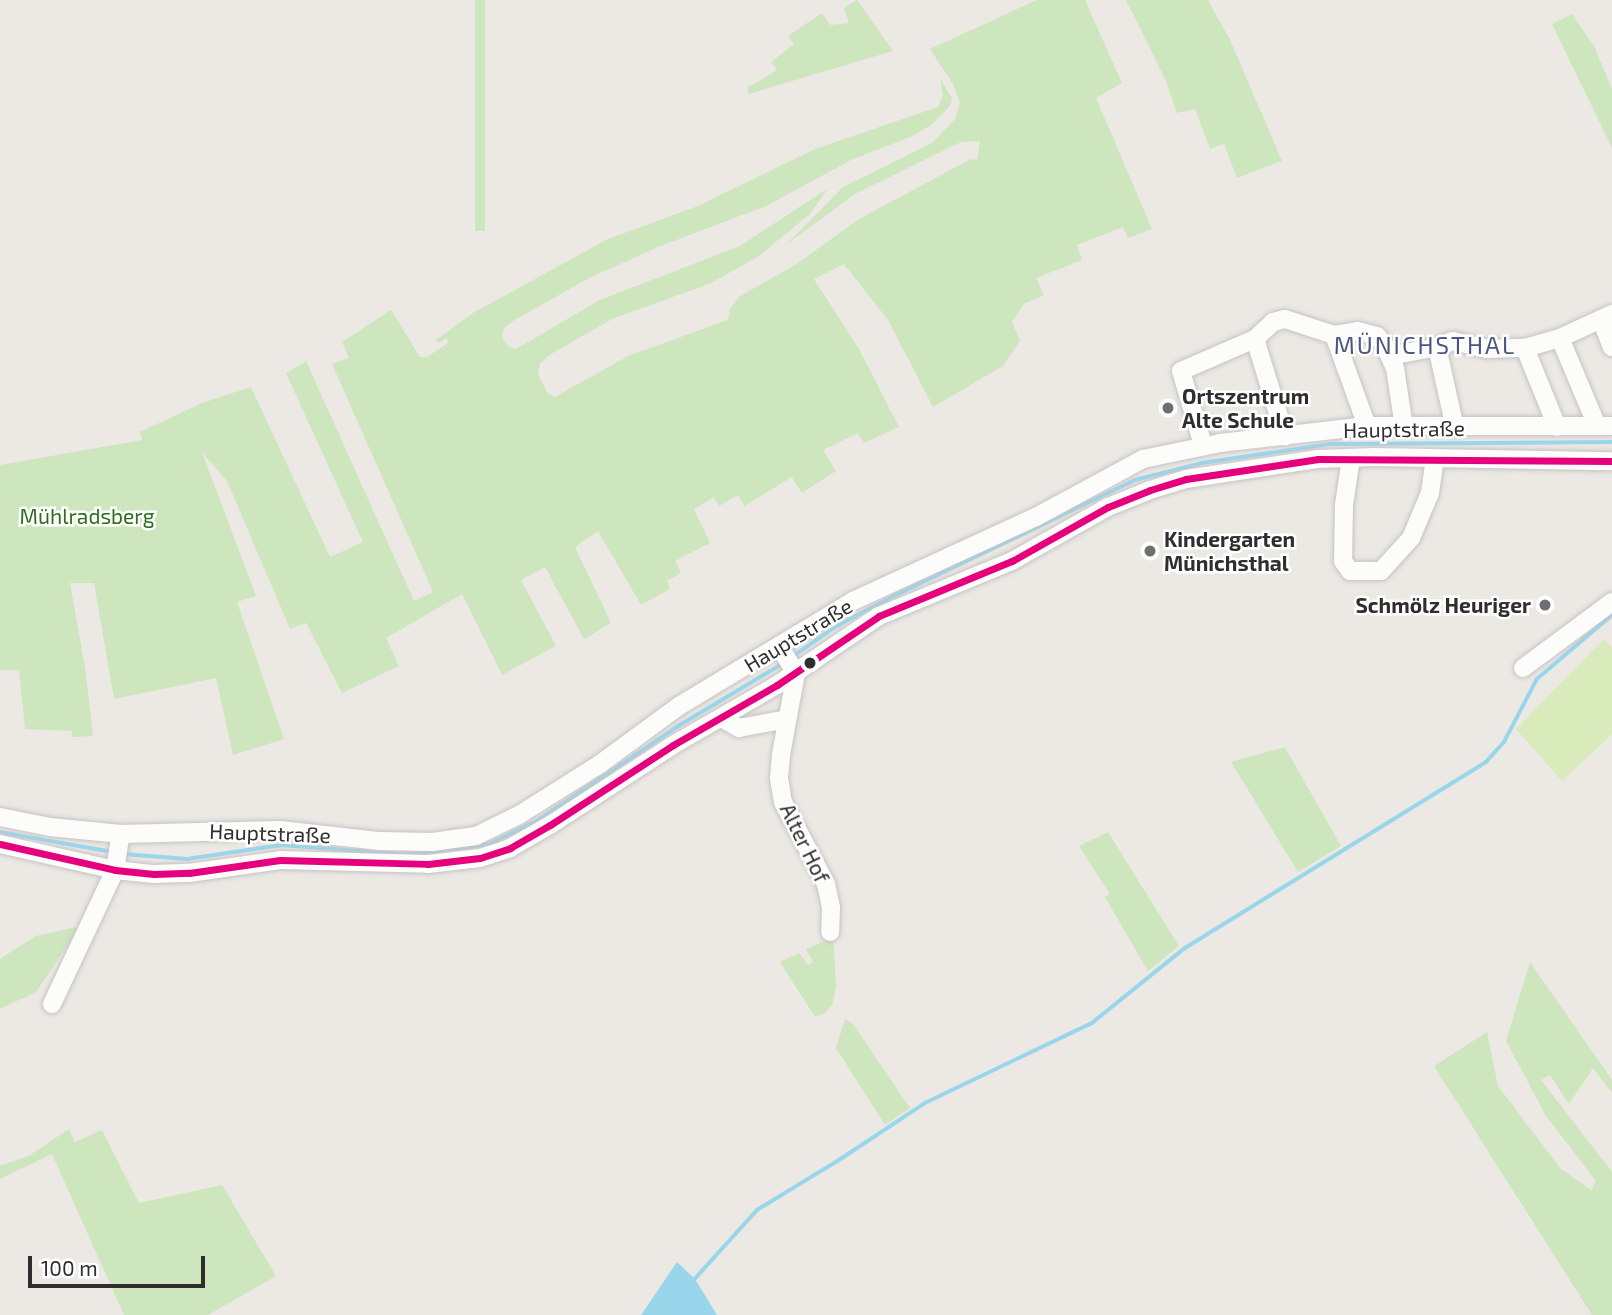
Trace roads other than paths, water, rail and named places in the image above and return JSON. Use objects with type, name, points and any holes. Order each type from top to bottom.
[{"type":"street","points":[[1390,356],[1453,341],[1487,349],[1525,348],[1560,338],[1606,316],[1612,347]]},
{"type":"street","points":[[1203,446],[1181,372],[1255,339],[1273,322],[1285,319],[1334,335],[1358,331],[1377,336],[1390,356],[1399,383],[1404,427]]},
{"type":"street","points":[[1334,335],[1367,426]]},
{"type":"street","points":[[1560,338],[1604,426]]},
{"type":"street","points":[[1255,339],[1285,436]]},
{"type":"street","points":[[1437,346],[1455,428]]},
{"type":"street","points":[[1525,348],[1557,427]]},
{"type":"street","name":"Hauptstraße","points":[[0,817],[120,839],[280,830],[380,841],[421,842],[476,836],[519,816],[600,764],[679,706],[879,616],[1012,561],[1182,466],[1203,446],[1367,426],[1604,426]]},
{"type":"street","points":[[1351,458],[1344,505],[1343,547],[1343,561],[1350,571],[1381,571],[1410,538],[1430,493],[1436,458]]},
{"type":"street","name":"Hauptstraße","points":[[0,844],[169,874],[280,860],[428,864],[480,858],[530,837],[721,718],[853,601],[1036,517],[1128,465],[1182,466],[1351,458],[1612,461]]},
{"type":"street","points":[[1523,668],[1612,602]]},
{"type":"street","name":"Alter Hof","points":[[788,659],[787,719],[779,778],[783,802],[826,884],[831,908],[830,932]]},
{"type":"street","points":[[721,718],[738,728],[787,719]]},
{"type":"street","points":[[52,1004],[116,866],[120,839]]},
{"type":"water","points":[[677,1262],[695,1279],[717,1315],[641,1315]]},
{"type":"waterway","points":[[791,658],[835,627],[894,596],[1135,480],[1202,463],[1330,444],[1612,442]]},
{"type":"waterway","points":[[692,1282],[757,1210],[925,1103],[1092,1023],[1185,948],[1486,762],[1504,742],[1537,679],[1612,615]]},
{"type":"waterway","points":[[123,854],[187,859],[282,845],[408,855],[489,844],[537,821],[680,725],[782,664]]},
{"type":"waterway","points":[[0,832],[112,852]]},
{"type":"place","name":"Ortszentrum Alte Schule","points":[[1168,408]]},
{"type":"place","name":"Kindergarten Münichsthal","points":[[1150,551]]},
{"type":"place","name":"Schmölz Heuriger","points":[[1545,605]]},
{"type":"district","name":"MÜNICHSTHAL","points":[[1425,345]]},
{"type":"park label","name":"Mühlradsberg","points":[[87,516]]}]
